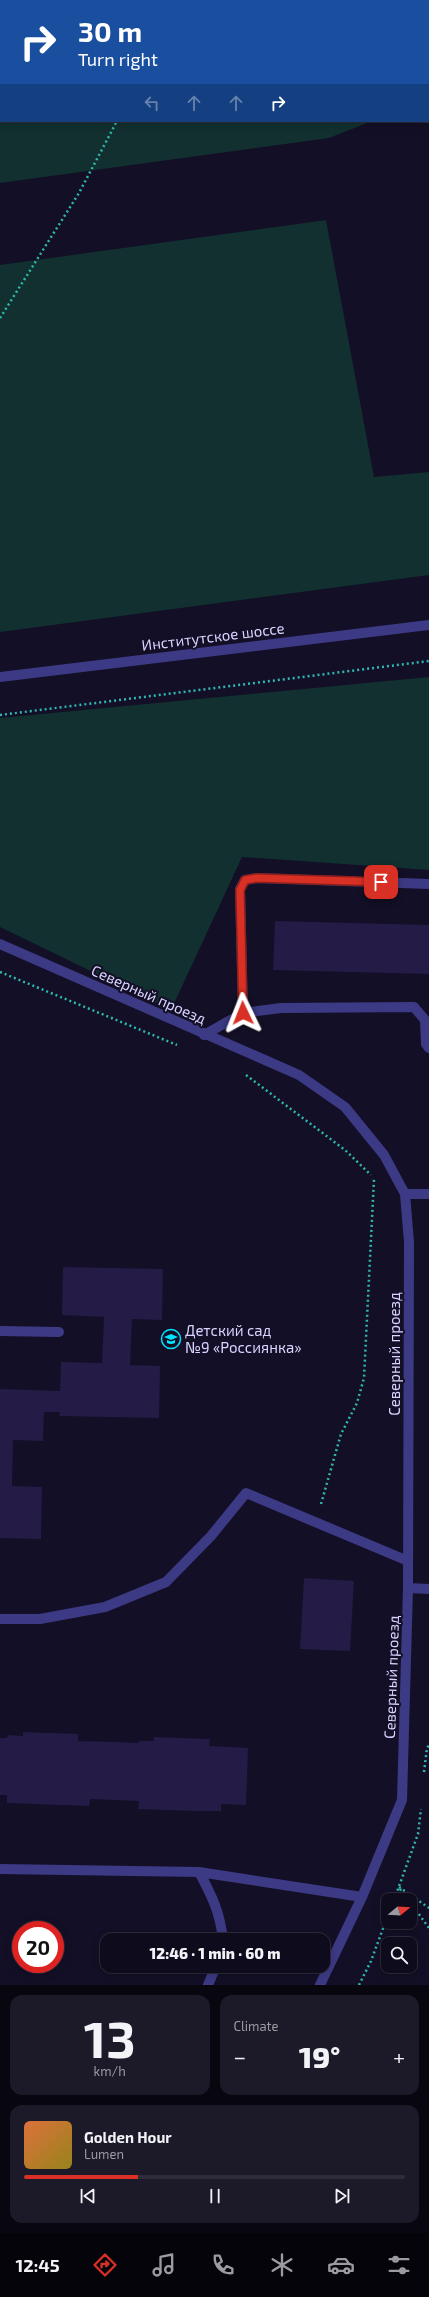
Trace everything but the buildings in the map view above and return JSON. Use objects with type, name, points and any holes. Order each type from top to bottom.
[{"type":"street","name":"Институтское шоссе","points":[[0,677],[429,625]]},
{"type":"street","points":[[243,1013],[240,890],[245,880],[257,878],[429,884]]},
{"type":"street","name":"Северный проезд","points":[[0,944],[299,1075],[345,1107],[384,1155],[405,1194],[409,1242],[408,1588],[402,1800],[362,1897],[320,1985]]},
{"type":"street","points":[[204,1034],[243,1013],[281,1008],[414,1007],[425,1020],[426,1044],[429,1048]]},
{"type":"street","points":[[405,1194],[429,1194]]},
{"type":"street","points":[[0,1331],[59,1332]]},
{"type":"street","points":[[0,1619],[40,1619],[105,1607],[166,1582],[211,1536],[246,1493],[408,1561]]},
{"type":"street","points":[[408,1588],[429,1589]]},
{"type":"street","points":[[0,1869],[199,1872],[362,1897]]},
{"type":"street","points":[[199,1872],[215,1902],[221,1918],[222,1933]]},
{"type":"street","points":[[208,1985],[213,1973]]},
{"type":"path","points":[[0,318],[79,193],[115,122]]},
{"type":"path","points":[[0,715],[429,661]]},
{"type":"path","points":[[0,972],[182,1047]]},
{"type":"path","points":[[241,1073],[346,1150],[374,1178],[364,1378],[357,1403],[341,1434],[316,1523]]},
{"type":"path","points":[[403,1893],[399,1887],[408,1893]]},
{"type":"path","points":[[417,1900],[429,1908]]},
{"type":"path","points":[[417,1912],[429,1928]]},
{"type":"path","points":[[359,1985],[371,1960],[383,1929]]},
{"type":"green space","points":[[0,122],[369,122],[329,138],[0,183]]},
{"type":"green space","points":[[326,220],[374,477],[429,472],[429,575],[0,632],[0,265]]},
{"type":"green space","points":[[429,677],[429,870],[242,857],[171,1010],[0,927],[0,718]]},
{"type":"place","name":"Детcкий сад №9 «Россиянка»","points":[[171,1339]]},
{"type":"route","points":[[243,1013],[240,890],[245,880],[257,878],[381,882]]}]
